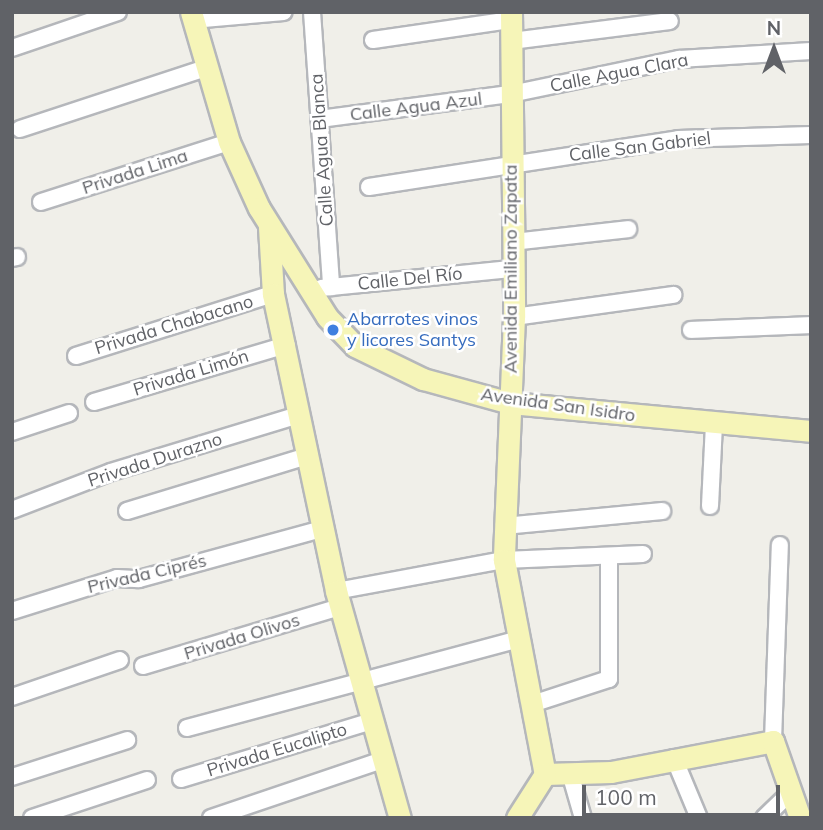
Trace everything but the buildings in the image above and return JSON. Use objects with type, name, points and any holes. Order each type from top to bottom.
[{"type":"main road","name":"Avenida San Isidro","points":[[192,16],[229,142],[269,226],[307,289],[355,345],[388,365],[510,403],[713,424],[811,431]]},
{"type":"main road","name":"Avenida Emiliano Zapata","points":[[511,24],[514,317],[504,560],[545,774]]},
{"type":"main road","points":[[269,226],[272,294],[287,345],[322,529],[358,678],[400,818]]},
{"type":"main road","points":[[517,818],[545,774],[611,772],[773,741],[791,792],[803,815]]},
{"type":"street","points":[[12,48],[118,12]]},
{"type":"street","points":[[192,16],[284,12]]},
{"type":"street","name":"Calle Agua Blanca","points":[[312,12],[331,287]]},
{"type":"street","points":[[373,40],[511,24],[670,21]]},
{"type":"street","name":"Calle Agua Clara","points":[[511,94],[679,59],[811,51]]},
{"type":"street","points":[[20,129],[206,68]]},
{"type":"street","name":"Calle Agua Azul","points":[[320,119],[511,94]]},
{"type":"street","name":"Calle San Gabriel","points":[[369,187],[497,172],[512,163],[678,139],[811,135]]},
{"type":"street","name":"Privada Lima","points":[[41,202],[229,142]]},
{"type":"street","points":[[513,242],[628,229]]},
{"type":"street","name":"Calle Del Río","points":[[307,289],[513,269]]},
{"type":"street","name":"Privada Chabacano","points":[[76,356],[272,294]]},
{"type":"street","points":[[514,317],[673,295]]},
{"type":"street","points":[[691,330],[811,325]]},
{"type":"street","name":"Privada Limón","points":[[94,402],[287,345]]},
{"type":"street","points":[[12,432],[69,413]]},
{"type":"street","name":"Privada Durazno","points":[[12,510],[111,472],[299,415]]},
{"type":"street","points":[[710,506],[713,424]]},
{"type":"street","points":[[127,511],[307,456]]},
{"type":"street","points":[[504,526],[662,511]]},
{"type":"street","name":"Privada Ciprés","points":[[12,611],[117,578],[139,579],[322,529]]},
{"type":"street","points":[[773,741],[780,545]]},
{"type":"street","name":"Privada Olivos","points":[[143,666],[338,599],[504,560],[643,554]]},
{"type":"street","points":[[532,704],[609,679],[609,556]]},
{"type":"street","points":[[187,728],[358,678],[519,639]]},
{"type":"street","points":[[12,697],[120,660]]},
{"type":"street","name":"Privada Eucalipto","points":[[181,779],[372,722]]},
{"type":"street","points":[[12,777],[127,740]]},
{"type":"street","points":[[674,758],[699,818]]},
{"type":"street","points":[[211,818],[382,760]]},
{"type":"street","points":[[570,773],[583,818]]},
{"type":"street","points":[[32,818],[148,780]]},
{"type":"street","points":[[764,818],[791,792]]},
{"type":"place","name":"Abarrotes vinos y licores Santys","points":[[333,330]]}]
